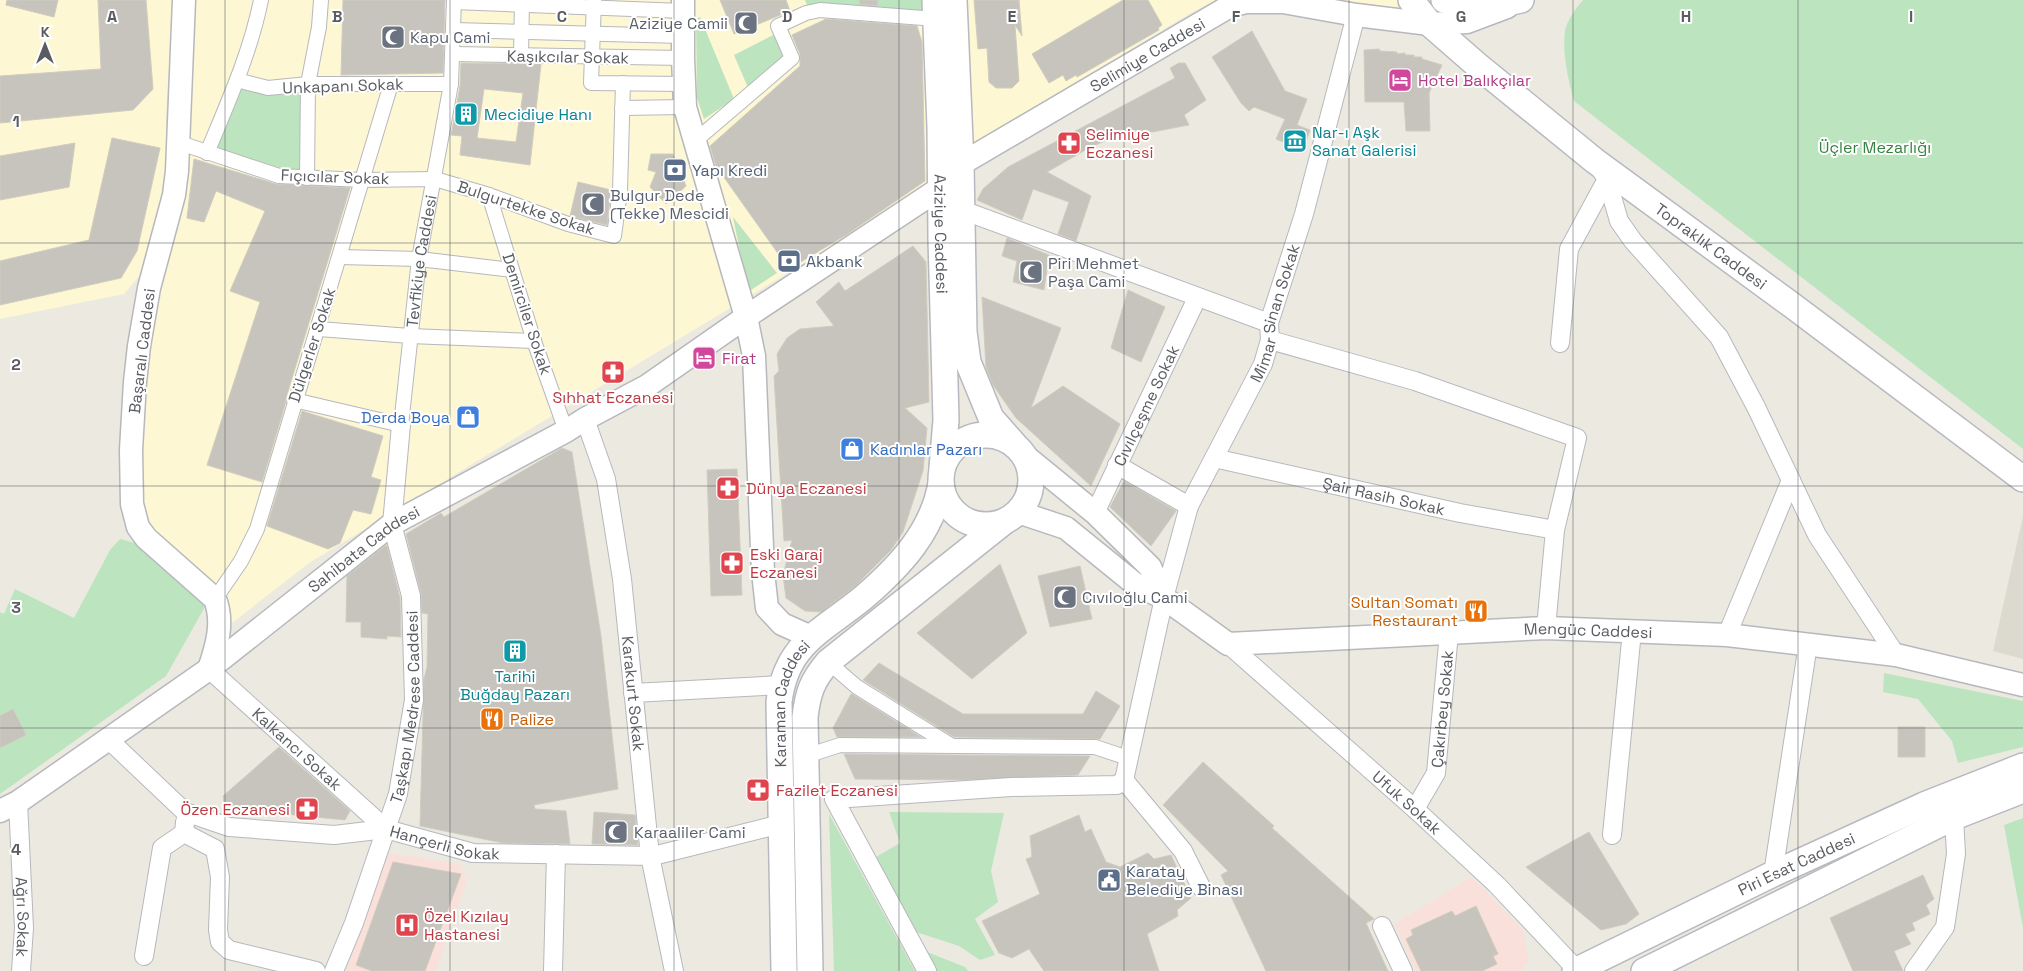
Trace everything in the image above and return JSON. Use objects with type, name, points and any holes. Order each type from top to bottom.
[{"type":"main road","name":"Aziziye Caddesi","points":[[954,0],[961,164],[964,332],[968,362],[991,418],[1019,450]]},
{"type":"main road","name":"Topraklık Caddesi","points":[[1411,0],[1430,24],[1601,170],[1793,306],[2023,479]]},
{"type":"main road","points":[[1444,0],[1465,5],[1486,6],[1523,0]]},
{"type":"main road","name":"Aziziye Caddesi","points":[[811,637],[863,597],[902,560],[932,515],[941,475],[946,420],[941,239],[942,187],[936,10]]},
{"type":"main road","points":[[828,662],[1011,517],[1027,500],[1031,485],[1030,470],[1019,450],[1000,436],[985,434],[970,437],[958,444],[948,455],[941,475],[944,497],[952,509],[962,518],[976,524],[991,525],[1011,517]]},
{"type":"main road","name":"Karaman Caddesi","points":[[784,971],[779,702],[781,685],[790,661],[811,637]]},
{"type":"main road","name":"Karaman Caddesi","points":[[810,969],[805,717],[807,697],[814,679],[828,662]]},
{"type":"main road","name":"Piri Esat Caddesi","points":[[1576,970],[1773,874],[1924,805],[2023,766]]},
{"type":"main road","name":"Piri Esat Caddesi","points":[[1644,971],[1954,817],[2023,790]]},
{"type":"street","name":"Başaralı Caddesi","points":[[184,0],[180,143],[174,195],[149,288],[139,346],[131,450],[132,504],[138,527],[146,538],[215,599]]},
{"type":"street","points":[[207,153],[254,34],[261,0]]},
{"type":"street","points":[[307,178],[308,84],[319,26],[321,0]]},
{"type":"street","name":"Selimiye Caddesi","points":[[961,164],[1230,6],[1246,2],[1274,2],[1430,24],[1467,22],[1523,0]]},
{"type":"street","points":[[454,1],[683,5]]},
{"type":"street","name":"Tevfikiye Caddesi","points":[[392,524],[410,336],[420,259],[451,84],[454,1]]},
{"type":"street","points":[[521,56],[522,3]]},
{"type":"street","points":[[594,4],[591,83],[683,84]]},
{"type":"street","name":"Karaman Caddesi","points":[[683,5],[683,84],[685,108],[746,317],[754,356],[763,572],[767,608],[782,624],[811,637]]},
{"type":"street","points":[[695,141],[792,58],[778,26],[806,13],[820,10],[936,10]]},
{"type":"street","name":"Mimar Sinan Sokak","points":[[1124,780],[1164,598],[1189,506],[1263,364],[1269,332],[1304,214],[1356,15]]},
{"type":"street","points":[[453,30],[683,36]]},
{"type":"street","name":"Kaşıkcılar Sokak","points":[[453,54],[592,58],[683,58]]},
{"type":"street","name":"Unkapanı Sokak","points":[[237,80],[268,88],[308,84],[451,84]]},
{"type":"street","name":"Bulgurtekke Sokak","points":[[435,179],[489,195],[568,224],[614,236],[620,191],[623,83]]},
{"type":"street","name":"Dülgerler Sokak","points":[[215,599],[241,561],[256,529],[294,400],[319,329],[361,180],[391,84]]},
{"type":"street","points":[[622,108],[685,108]]},
{"type":"street","name":"Fıçıcılar Sokak","points":[[180,143],[280,176],[361,180],[435,179]]},
{"type":"street","points":[[1560,344],[1569,249],[1601,170]]},
{"type":"street","points":[[1601,170],[1619,222],[1633,241],[1719,337],[1756,407],[1817,535],[1896,655]]},
{"type":"street","points":[[746,317],[942,187]]},
{"type":"street","name":"Demirciler Sokak","points":[[489,195],[534,341],[566,432]]},
{"type":"street","points":[[962,210],[1197,298],[1269,332],[1577,438],[1555,530],[1546,628]]},
{"type":"street","points":[[340,257],[420,259],[512,270]]},
{"type":"street","name":"Cıvılçeşme Sokak","points":[[1094,513],[1197,298]]},
{"type":"street","name":"Sahibata Caddesi","points":[[9,806],[209,669],[392,524],[566,432],[585,419],[647,386],[746,317]]},
{"type":"street","points":[[319,329],[410,336],[534,341]]},
{"type":"street","points":[[294,400],[401,425]]},
{"type":"street","name":"Karakurt Sokak","points":[[585,419],[606,479],[622,578],[650,856],[674,971]]},
{"type":"street","points":[[1019,450],[1094,513],[1150,567],[1164,598]]},
{"type":"street","name":"Şair Rasih Sokak","points":[[1214,458],[1460,513],[1555,530]]},
{"type":"street","points":[[1118,464],[1189,506]]},
{"type":"street","points":[[1728,635],[1791,480]]},
{"type":"street","points":[[1011,517],[1066,528],[1135,584],[1164,598],[1228,644]]},
{"type":"street","name":"Taşkapı Medrese Caddesi","points":[[334,971],[354,923],[398,794],[414,700],[411,596],[392,524]]},
{"type":"street","points":[[209,669],[215,651],[220,622],[220,610],[215,599]]},
{"type":"street","name":"Mengüc Caddesi","points":[[1228,644],[1546,628],[1728,635],[1896,655],[2023,685]]},
{"type":"street","points":[[1612,835],[1632,631]]},
{"type":"street","name":"Çakırbey Sokak","points":[[1415,809],[1436,773],[1449,634]]},
{"type":"street","name":"Ufuk Sokak","points":[[1228,644],[1415,809],[1497,885],[1576,970]]},
{"type":"street","points":[[1773,874],[1808,644]]},
{"type":"street","points":[[828,662],[857,687],[953,746]]},
{"type":"street","name":"Kalkancı Sokak","points":[[209,669],[386,829]]},
{"type":"street","points":[[633,693],[781,685]]},
{"type":"street","name":"Hançerli Sokak","points":[[108,739],[185,812],[229,827],[334,835],[386,829],[473,853],[650,856],[781,824]]},
{"type":"street","points":[[806,756],[840,745],[1095,747],[1128,758]]},
{"type":"street","points":[[927,971],[834,800],[1011,787],[1117,785],[1124,780],[1183,851],[1201,887]]},
{"type":"street","name":"Ağrı Sokak","points":[[9,806],[24,928],[21,971]]},
{"type":"street","points":[[184,833],[185,812]]},
{"type":"street","points":[[1914,971],[1945,927],[1956,854],[1954,817]]},
{"type":"street","points":[[144,956],[162,848],[184,833]]},
{"type":"street","points":[[184,833],[215,849],[220,877],[218,930],[220,942],[229,950],[316,971]]},
{"type":"street","points":[[553,971],[556,854]]},
{"type":"street","points":[[1382,926],[1403,971]]},
{"type":"shaded area","points":[[0,0],[173,0],[166,117],[167,167],[153,238],[142,273],[124,294],[0,319]]},
{"type":"shaded area","points":[[185,0],[926,0],[933,185],[309,563],[232,623],[212,588],[143,536],[127,462],[184,151]]},
{"type":"shaded area","points":[[965,0],[1216,0],[1191,13],[972,144]]},
{"type":"shaded area","points":[[1343,0],[1398,0],[1403,9]]},
{"type":"shaded area","points":[[2023,516],[2023,659],[1993,651]]},
{"type":"shaded area","name":"Özel Kızılay Hastanesi","points":[[388,853],[459,864],[467,880],[436,971],[346,971]]},
{"type":"shaded area","points":[[1472,877],[1524,931],[1528,961],[1522,971],[1416,971],[1394,924]]},
{"type":"green space","points":[[805,0],[923,0],[924,15],[808,8]]},
{"type":"green space","name":"Üçler Mezarlığı","points":[[1583,0],[2023,0],[2023,449],[1574,101],[1565,57],[1564,40],[1570,18]]},
{"type":"green space","points":[[700,17],[734,99],[704,119],[697,98],[696,19]]},
{"type":"green space","points":[[777,33],[789,58],[749,90],[734,55]]},
{"type":"green space","points":[[238,86],[304,91],[302,172],[280,171],[212,150]]},
{"type":"green space","points":[[733,217],[777,273],[748,292]]},
{"type":"green space","points":[[120,539],[135,543],[206,605],[166,676],[0,794],[0,612],[4,614],[15,589],[74,618],[110,550]]},
{"type":"green space","points":[[1884,673],[2023,701],[2023,747],[1958,763],[1952,741],[1918,699],[1883,692]]},
{"type":"green space","points":[[889,812],[1004,813],[991,871],[998,902],[975,919],[995,955],[980,960],[959,946],[916,932],[876,857],[900,843]]},
{"type":"green space","points":[[829,814],[915,971],[834,971]]},
{"type":"green space","points":[[2023,818],[2023,928],[2004,825]]},
{"type":"green space","points":[[927,952],[965,967],[968,971],[937,971]]},
{"type":"building","points":[[7,0],[58,0],[54,17],[6,5]]},
{"type":"building","points":[[98,0],[146,0],[153,89],[133,110],[0,123],[0,76],[101,69]]},
{"type":"building","name":"Kapu Cami","points":[[343,0],[445,0],[443,73],[341,75]]},
{"type":"building","name":"Aziziye Camii","points":[[720,0],[786,0],[790,11],[734,34]]},
{"type":"building","points":[[859,0],[878,0],[877,6],[860,4]]},
{"type":"building","points":[[974,0],[1019,0],[1022,36],[1015,25],[1019,81],[1012,88],[996,88],[989,82],[987,48],[978,49]]},
{"type":"building","points":[[1123,0],[1148,0],[1162,25],[1158,28],[1159,30],[1077,77],[1076,75],[1066,81],[1063,75],[1049,83],[1032,54]]},
{"type":"building","points":[[826,19],[917,26],[922,42],[925,181],[846,235],[789,269],[716,166],[710,146],[800,66],[800,54],[792,35]]},
{"type":"building","points":[[1252,31],[1285,91],[1307,99],[1297,125],[1310,130],[1303,150],[1276,139],[1285,119],[1254,107],[1249,111],[1241,103],[1212,57]]},
{"type":"building","name":"Hotel Balıkçılar","points":[[1379,49],[1380,51],[1397,52],[1397,54],[1405,53],[1405,55],[1422,57],[1422,59],[1442,65],[1429,93],[1430,131],[1406,131],[1404,102],[1365,102],[1364,50]]},
{"type":"building","name":"Mecidiye Hanı","points":[[461,63],[541,64],[530,165],[460,155],[462,136],[451,135],[460,86]],"holes":[[[484,89],[523,93],[516,142],[477,138]]]},
{"type":"building","points":[[1179,63],[1185,63],[1206,100],[1184,115],[1189,125],[1152,132],[1129,130],[1089,148],[1047,172],[1091,196],[1076,241],[1058,234],[1069,202],[1033,189],[1022,220],[977,200],[983,189],[1008,167],[1175,78],[1170,68]]},
{"type":"building","points":[[112,138],[160,148],[137,251],[121,278],[0,305],[0,261],[89,240]]},
{"type":"building","points":[[75,143],[69,187],[0,200],[0,156]]},
{"type":"building","points":[[651,154],[673,154],[686,186],[666,204],[650,187],[656,172],[648,170]]},
{"type":"building","points":[[194,159],[276,184],[350,188],[262,482],[207,465],[260,302],[230,291],[265,211],[216,191],[204,222],[187,218]]},
{"type":"building","name":"Bulgur Dede (Tekke) Mescidi","points":[[578,182],[611,190],[607,225],[570,216]]},
{"type":"building","name":"Piri Mehmet Paşa Cami","points":[[1007,238],[1049,255],[1044,290],[1013,282],[1017,261],[1002,256]]},
{"type":"building","name":"Kadınlar Pazarı","points":[[913,246],[926,262],[929,402],[905,408],[927,428],[923,471],[903,532],[891,550],[855,586],[821,612],[805,611],[786,598],[783,575],[792,540],[784,541],[774,376],[779,371],[777,354],[787,338],[800,329],[834,326],[816,302],[839,282],[845,291]]},
{"type":"building","points":[[1128,290],[1165,307],[1141,362],[1111,348]]},
{"type":"building","points":[[982,297],[1061,328],[1031,408],[1063,386],[1120,424],[1091,486],[1016,418],[993,385],[986,367]]},
{"type":"building","points":[[302,411],[383,436],[371,477],[381,480],[371,514],[353,510],[340,543],[328,549],[267,526]]},
{"type":"building","name":"Tarihi Buğday Pazarı","points":[[562,448],[572,452],[601,636],[618,789],[534,805],[535,809],[566,811],[570,844],[503,843],[420,826],[424,679],[427,667],[428,614],[422,613],[421,593],[406,534],[441,513],[444,517]]},
{"type":"building","points":[[737,469],[742,595],[711,596],[707,470]]},
{"type":"building","points":[[1124,481],[1176,511],[1151,546],[1110,507]]},
{"type":"building","points":[[387,546],[400,598],[401,637],[387,636],[387,639],[361,637],[361,622],[346,622],[347,576]]},
{"type":"building","points":[[1000,564],[1027,633],[972,679],[917,633]]},
{"type":"building","name":"Cıvıloğlu Cami","points":[[1080,566],[1092,619],[1050,627],[1038,576]]},
{"type":"building","points":[[879,663],[963,714],[1083,714],[1096,691],[1120,706],[1100,739],[954,737],[863,680]]},
{"type":"building","points":[[851,694],[921,737],[837,737],[833,728]]},
{"type":"building","points":[[13,709],[26,735],[0,748],[0,716]]},
{"type":"building","points":[[1898,727],[1925,727],[1925,757],[1898,757]]},
{"type":"building","points":[[279,747],[350,811],[345,820],[225,808],[223,796]]},
{"type":"building","points":[[844,754],[1090,756],[1078,775],[964,780],[855,779]]},
{"type":"building","points":[[1203,762],[1274,826],[1272,828],[1374,919],[1366,923],[1388,971],[1266,971],[1221,875],[1228,871],[1163,805]]},
{"type":"building","name":"Karaaliler Cami","points":[[594,812],[635,815],[638,845],[592,844]]},
{"type":"building","name":"Karatay Belediye Binası","points":[[1079,815],[1085,832],[1091,829],[1106,862],[1120,867],[1148,853],[1154,859],[1171,855],[1191,898],[1177,910],[1178,916],[1147,934],[1159,971],[1044,971],[1029,949],[1012,958],[999,953],[982,921],[1040,894],[1026,859],[1032,857],[1030,836]]},
{"type":"building","points":[[1589,832],[1639,914],[1626,924],[1601,930],[1526,867]]},
{"type":"building","name":"Özel Kızılay Hastanesi","points":[[393,862],[461,874],[425,971],[372,971],[356,965]]},
{"type":"building","points":[[1923,875],[1934,899],[1926,905],[1930,914],[1912,923],[1915,930],[1905,934],[1911,944],[1894,951],[1903,971],[1853,971],[1830,918]]},
{"type":"building","points":[[1476,906],[1498,954],[1493,956],[1497,964],[1482,971],[1421,971],[1406,939],[1413,935],[1411,930],[1452,911],[1455,916]]},
{"type":"place","name":"Aziziye Camii","points":[[746,23]]},
{"type":"place","name":"Kapu Cami","points":[[393,37]]},
{"type":"place","name":"Hotel Balıkçılar","points":[[1400,80]]},
{"type":"place","name":"Mecidiye Hanı","points":[[466,114]]},
{"type":"place","name":"Nar-ı Aşk Sanat Galerisi","points":[[1295,141]]},
{"type":"place","name":"Selimiye Eczanesi","points":[[1069,143]]},
{"type":"place","name":"Yapı Kredi","points":[[675,170]]},
{"type":"place","name":"Bulgur Dede (Tekke) Mescidi","points":[[593,204]]},
{"type":"place","name":"Akbank","points":[[789,261]]},
{"type":"place","name":"Piri Mehmet Paşa Cami","points":[[1031,272]]},
{"type":"place","name":"Firat","points":[[704,358]]},
{"type":"place","name":"Sıhhat Eczanesi","points":[[613,372]]},
{"type":"place","name":"Derda Boya","points":[[468,417]]},
{"type":"place","name":"Kadınlar Pazarı","points":[[852,449]]},
{"type":"place","name":"Dünya Eczanesi","points":[[728,488]]},
{"type":"place","name":"Eski Garaj Eczanesi","points":[[732,563]]},
{"type":"place","name":"Cıvıloğlu Cami","points":[[1065,597]]},
{"type":"place","name":"Sultan Somatı Restaurant","points":[[1476,611]]},
{"type":"place","name":"Tarihi Buğday Pazarı","points":[[515,651]]},
{"type":"place","name":"Palize","points":[[492,719]]},
{"type":"place","name":"Fazilet Eczanesi","points":[[758,790]]},
{"type":"place","name":"Özen Eczanesi","points":[[307,809]]},
{"type":"place","name":"Karaaliler Cami","points":[[616,832]]},
{"type":"place","name":"Karatay Belediye Binası","points":[[1109,880]]},
{"type":"place","name":"Özel Kızılay Hastanesi","points":[[407,925]]}]
